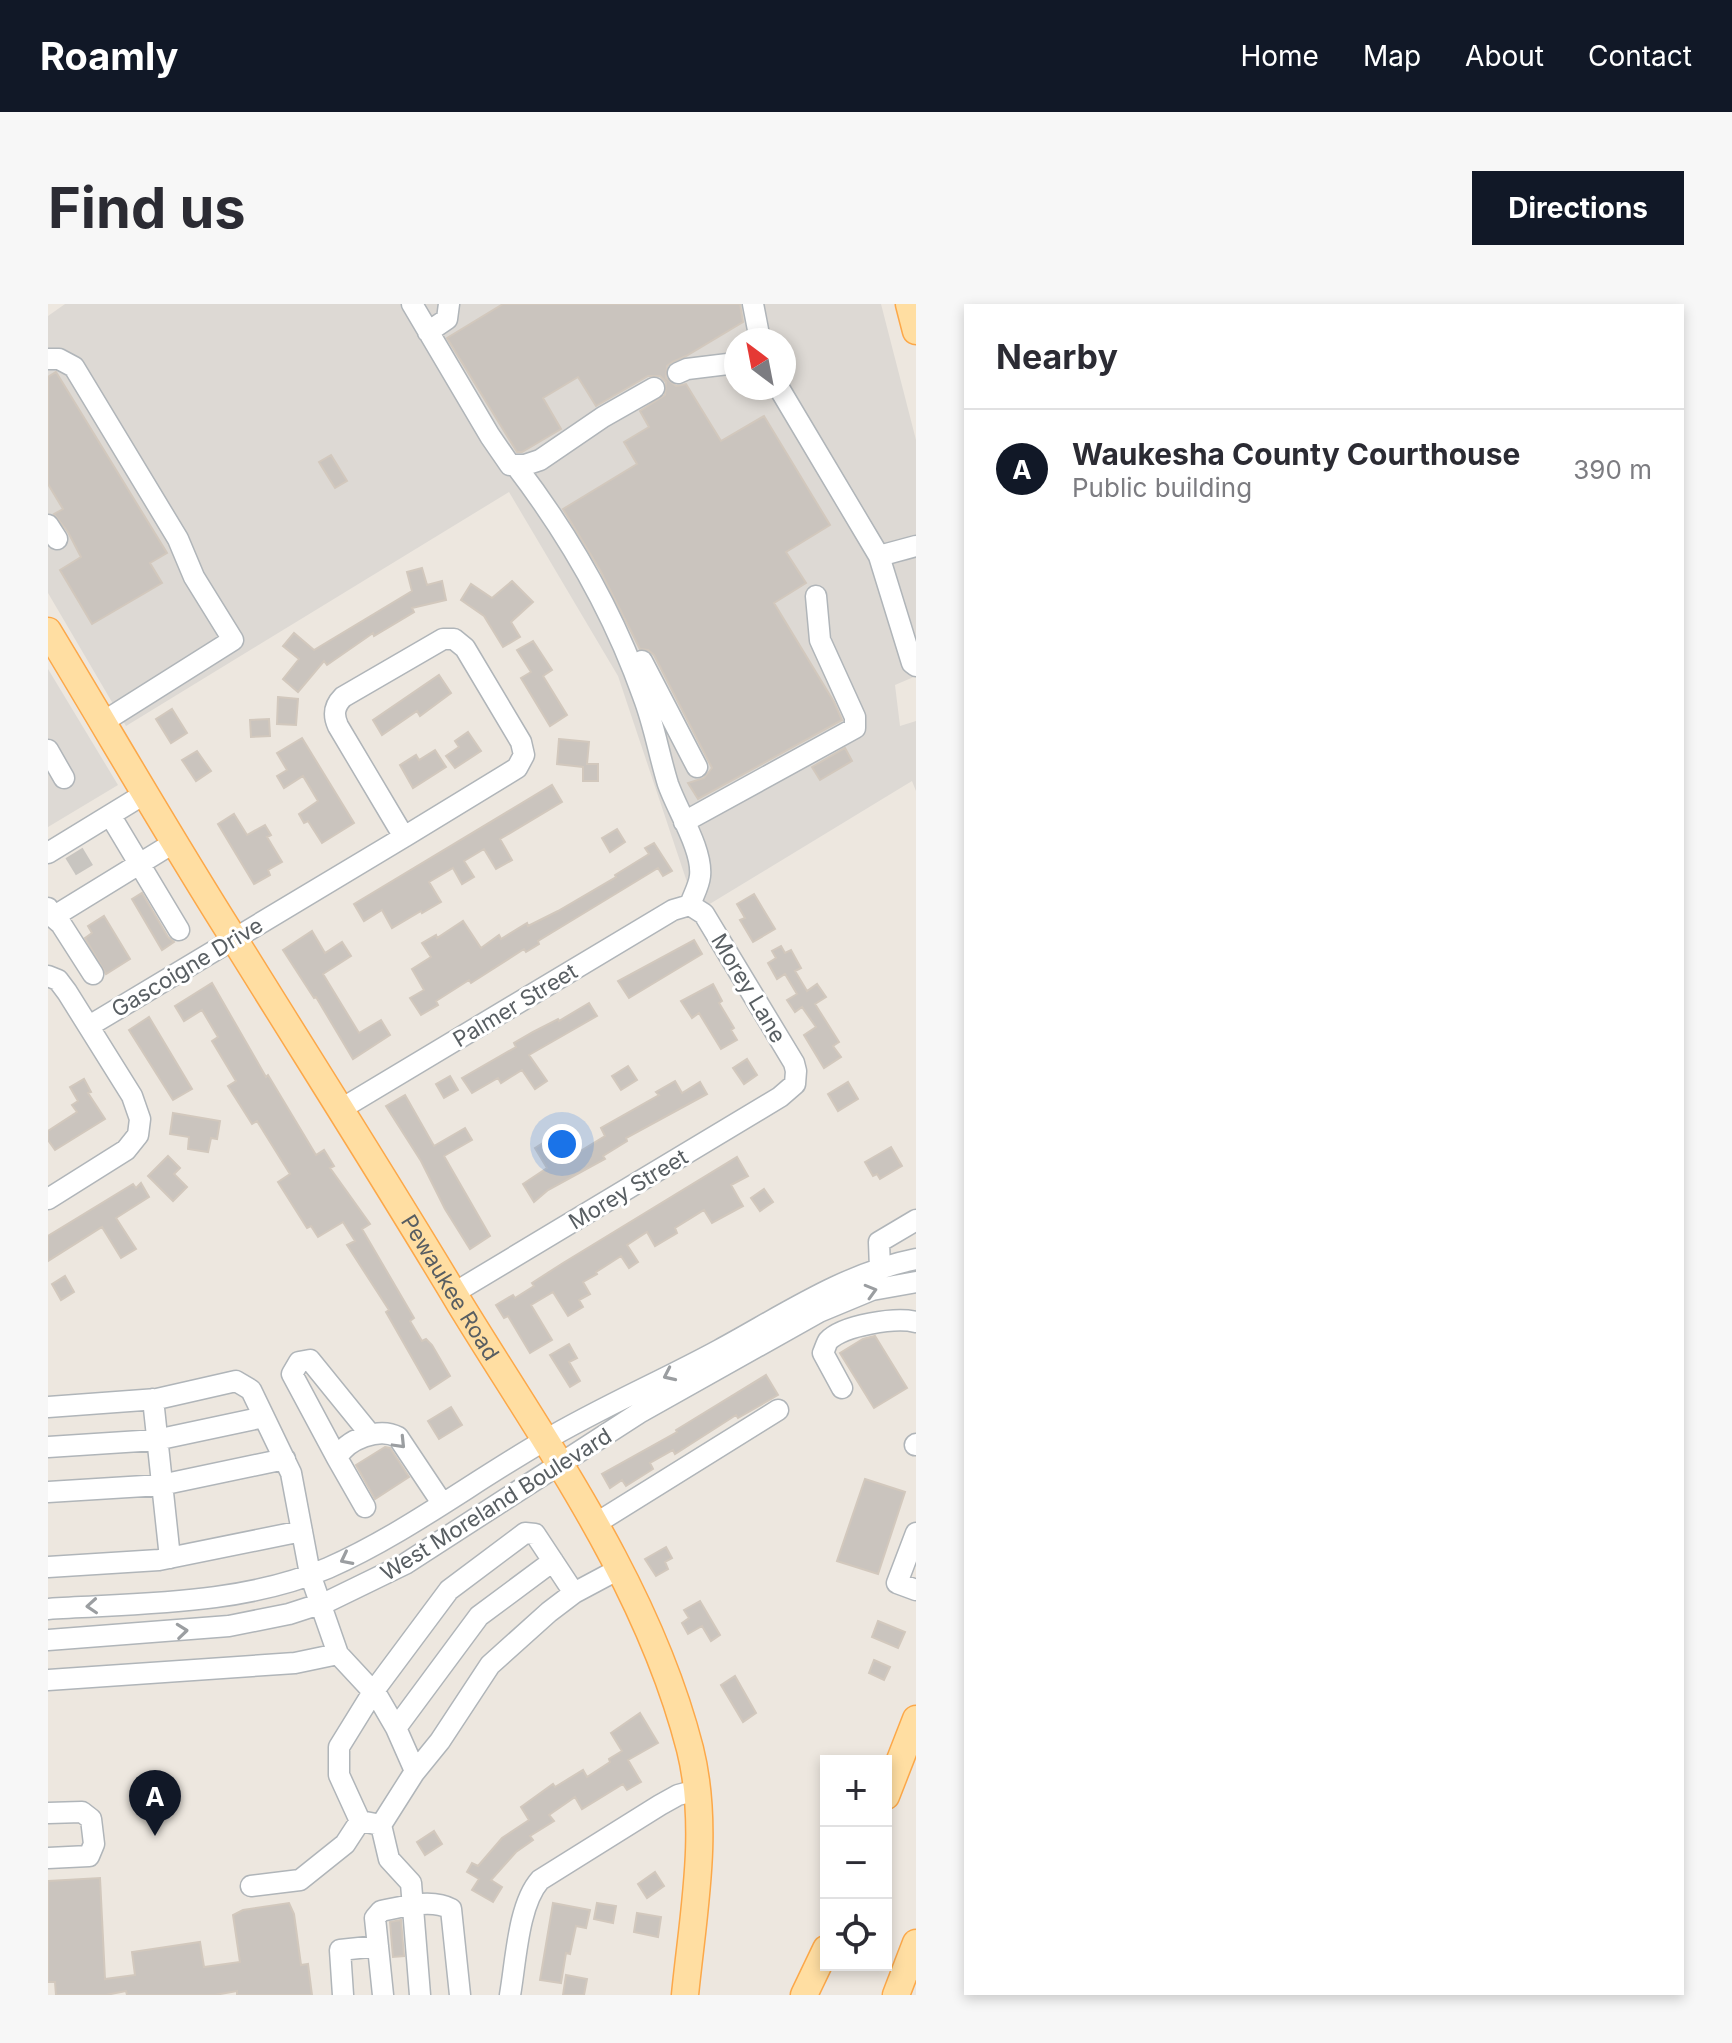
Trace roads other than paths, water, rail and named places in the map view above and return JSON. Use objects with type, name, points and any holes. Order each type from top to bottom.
[{"type":"main road","points":[[909,304],[916,331]]},
{"type":"main road","name":"Pewaukee Road","points":[[48,631],[234,939],[560,1466],[619,1569],[661,1659],[691,1753],[697,1790],[700,1839],[685,1995]]},
{"type":"main road","points":[[892,1781],[916,1719]]},
{"type":"main road","points":[[896,1995],[916,1943]]},
{"type":"main road","points":[[804,1995],[820,1962]]},
{"type":"street","points":[[412,304],[510,465],[540,460],[654,388]]},
{"type":"street","points":[[428,332],[447,319],[449,304]]},
{"type":"street","points":[[753,304],[758,328]]},
{"type":"street","points":[[48,359],[59,359],[74,367],[178,539],[194,577],[233,640],[103,722]]},
{"type":"street","points":[[678,373],[724,364]]},
{"type":"street","points":[[786,400],[879,556],[912,663],[916,666]]},
{"type":"street","points":[[516,466],[587,569],[644,698],[669,786],[695,849],[700,875],[690,905]]},
{"type":"street","points":[[879,556],[914,553]]},
{"type":"street","points":[[684,822],[855,728],[855,717],[820,640],[816,596]]},
{"type":"street","name":"Gascoigne Drive","points":[[48,1199],[126,1150],[138,1135],[138,1109],[89,1026],[404,837],[517,768],[524,755],[521,742],[465,648],[454,639],[433,643],[343,697],[335,707],[334,718],[338,726],[404,837]]},
{"type":"street","points":[[623,646],[641,660],[697,767]]},
{"type":"street","points":[[48,750],[64,778]]},
{"type":"street","points":[[48,853],[70,847],[110,815],[146,793]]},
{"type":"street","points":[[110,815],[179,930]]},
{"type":"street","points":[[93,974],[51,913],[92,883],[139,864],[175,842]]},
{"type":"street","name":"Morey Lane","points":[[690,905],[704,914],[794,1063],[797,1080]]},
{"type":"street","name":"Palmer Street","points":[[341,1109],[673,910],[690,905]]},
{"type":"street","points":[[48,976],[58,980],[89,1026]]},
{"type":"street","name":"Morey Street","points":[[454,1293],[780,1097],[797,1080]]},
{"type":"street","points":[[880,1269],[879,1242],[916,1220]]},
{"type":"street","name":"West Moreland Boulevard","points":[[48,1609],[208,1598],[245,1592],[310,1574],[348,1558],[385,1537],[543,1440],[720,1350],[832,1288],[916,1259]]},
{"type":"street","name":"West Moreland Boulevard","points":[[48,1640],[229,1626],[289,1614],[320,1604],[381,1578],[639,1413],[819,1312],[872,1290],[916,1282]]},
{"type":"street","points":[[842,1388],[823,1353],[828,1341],[844,1332],[876,1323],[904,1319],[916,1322]]},
{"type":"street","points":[[370,1434],[340,1393],[310,1360],[299,1362],[292,1374],[309,1410],[385,1537]]},
{"type":"street","points":[[48,1407],[153,1399],[236,1381],[251,1390],[291,1473],[310,1574],[338,1654],[373,1692],[396,1728],[415,1771]]},
{"type":"street","points":[[153,1399],[170,1558]]},
{"type":"street","points":[[595,1524],[778,1410]]},
{"type":"street","points":[[48,1447],[156,1440],[264,1417]]},
{"type":"street","points":[[337,1458],[340,1452],[370,1434],[391,1433],[398,1437],[470,1523]]},
{"type":"street","points":[[48,1492],[161,1485],[285,1459]]},
{"type":"street","points":[[48,1567],[170,1558],[302,1531]]},
{"type":"street","points":[[420,1995],[411,1883],[389,1859],[339,1775],[339,1747],[373,1692],[449,1590],[525,1533],[535,1534],[574,1593]]},
{"type":"street","points":[[916,1533],[897,1583],[916,1590]]},
{"type":"street","points":[[396,1728],[479,1616],[553,1561]]},
{"type":"street","points":[[251,1886],[300,1880],[370,1823],[440,1741],[490,1665],[574,1593],[619,1569]]},
{"type":"street","points":[[48,1680],[295,1663],[338,1654]]},
{"type":"street","points":[[510,1995],[526,1906],[532,1889],[540,1880],[660,1805],[678,1795],[697,1790]]},
{"type":"street","points":[[48,1813],[82,1812],[91,1819],[94,1844],[89,1856],[48,1858]]},
{"type":"street","points":[[383,1995],[375,1918],[381,1911],[413,1905],[446,1905],[451,1909],[460,1995]]},
{"type":"street","points":[[343,1995],[340,1950],[378,1946]]},
{"type":"tunnel","points":[[74,853],[88,876]]},
{"type":"place","name":"Waukesha County Courthouse","points":[[155,1836]]}]
